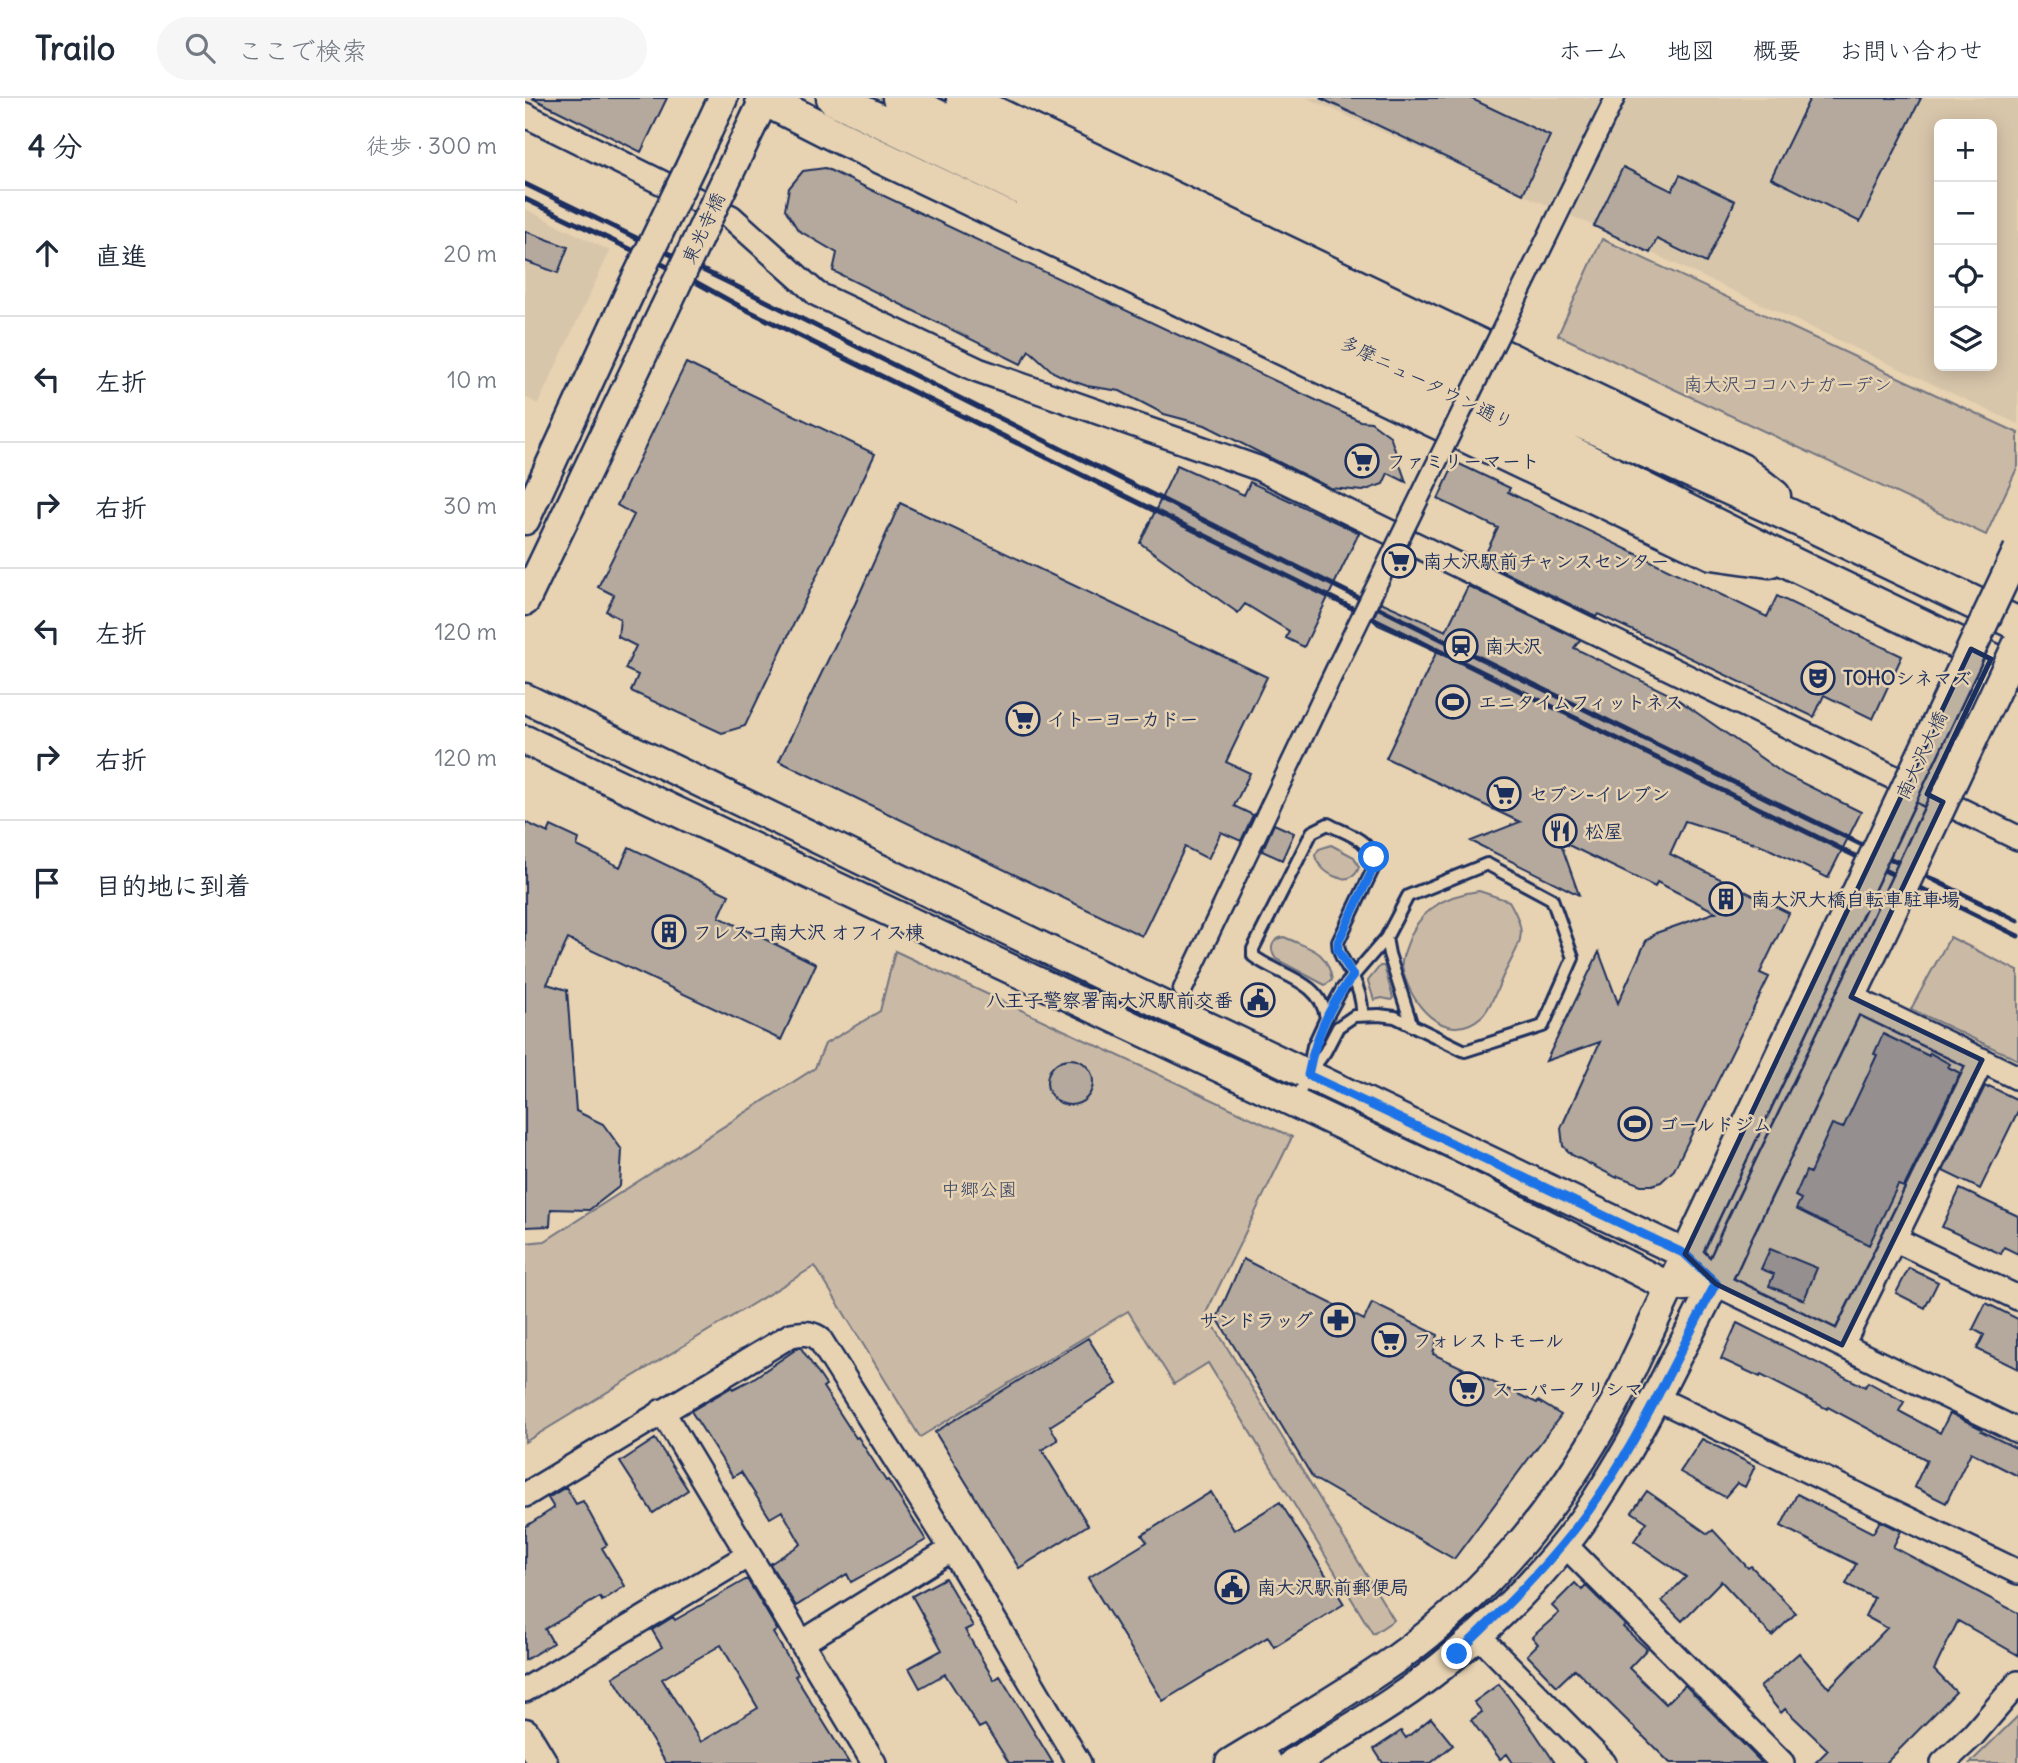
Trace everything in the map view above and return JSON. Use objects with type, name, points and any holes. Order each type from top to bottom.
[{"type":"main road","points":[[764,98],[839,137],[1712,553],[1795,565]]},
{"type":"main road","name":"多摩ニュータウン通り","points":[[833,98],[1540,437],[1795,565],[2005,666]]},
{"type":"main road","name":"多摩ニュータウン通り","points":[[899,98],[1555,410],[1812,526],[2018,624]]},
{"type":"main road","points":[[963,98],[1741,470],[1812,526]]},
{"type":"street","name":"東光寺橋","points":[[525,520],[723,98]]},
{"type":"street","name":"東光寺橋","points":[[525,601],[764,98]]},
{"type":"street","points":[[1183,989],[1338,664],[1615,98]]},
{"type":"street","points":[[525,115],[731,217],[817,294],[978,370],[1258,468],[2018,838]]},
{"type":"street","name":"南大沢大橋","points":[[1230,1763],[1263,1755],[1430,1633],[1471,1596],[1542,1519],[1601,1431],[2018,550]]},
{"type":"street","name":"南大沢大橋","points":[[1293,1763],[1406,1693],[1457,1654],[1503,1611],[1564,1544],[1604,1490],[1716,1283],[2018,643]]},
{"type":"street","points":[[1927,794],[2005,666]]},
{"type":"street","points":[[525,698],[1685,1254],[1716,1283],[2018,1431]]},
{"type":"street","points":[[525,740],[1470,1186],[1670,1287],[1716,1283]]},
{"type":"street","points":[[1851,997],[2018,1078]]},
{"type":"street","points":[[1842,1345],[1982,1060]]},
{"type":"street","points":[[1894,1239],[2018,1298]]},
{"type":"street","points":[[525,1494],[791,1335],[804,1332],[811,1334],[818,1338],[951,1549],[1079,1763]]},
{"type":"street","points":[[1656,1398],[2018,1572]]},
{"type":"street","points":[[662,1411],[874,1763]]},
{"type":"street","points":[[1564,1544],[1782,1763]]},
{"type":"street","points":[[803,1642],[951,1549]]},
{"type":"street","points":[[525,1690],[747,1556]]},
{"type":"street","points":[[1477,1634],[1604,1763]]},
{"type":"street","points":[[1943,1763],[1973,1735],[2018,1683]]},
{"type":"street","points":[[525,1733],[543,1763]]},
{"type":"lane","points":[[1326,1018],[1325,1007],[1308,986],[1263,964],[1253,956],[1253,949],[1312,832],[1328,824],[1370,846],[1374,857],[1374,867],[1338,942],[1338,950],[1353,976],[1363,1002],[1362,1015]]},
{"type":"lane","points":[[1294,1103],[1338,1027],[1354,1016],[1395,1017],[1465,1051],[1543,1026],[1573,958],[1552,899],[1487,864],[1408,896],[1386,938],[1342,989],[1313,1046],[1308,1075]]},
{"type":"lane","points":[[1386,938],[1412,1026]]},
{"type":"highlighted area","points":[[1971,649],[1991,659],[1927,794],[1943,802],[1851,997],[1982,1060],[1842,1345],[1716,1284],[1685,1254]]},
{"type":"shaded area","points":[[1307,98],[2018,98],[2018,424],[1594,226]]},
{"type":"shaded area","points":[[525,209],[610,251],[538,404],[525,397]]},
{"type":"green space","name":"南大沢ココハナガーデン","points":[[1602,239],[2018,433],[2018,466],[1986,535],[1558,335]]},
{"type":"green space","points":[[1331,845],[1354,857],[1359,867],[1350,878],[1335,877],[1317,862],[1315,855],[1319,849]]},
{"type":"green space","points":[[1479,891],[1509,901],[1519,922],[1520,938],[1486,1012],[1468,1025],[1455,1027],[1442,1024],[1420,1006],[1405,979],[1402,960],[1412,933],[1425,914],[1434,906],[1455,896]]},
{"type":"green space","points":[[1284,937],[1316,951],[1326,962],[1332,980],[1325,985],[1276,959],[1272,952],[1274,942]]},
{"type":"green space","points":[[1950,937],[2018,971],[2018,1060],[1911,1009]]},
{"type":"green space","name":"中郷公園","points":[[895,951],[1292,1137],[1206,1313],[1394,1620],[1373,1634],[1208,1363],[1174,1384],[1128,1311],[920,1437],[815,1266],[525,1442],[525,1243],[545,1241],[815,1068],[825,1044],[880,1011]]},
{"type":"green space","points":[[1380,966],[1384,966],[1393,998],[1391,1000],[1374,1000],[1368,981]]},
{"type":"green space","points":[[2018,1716],[2018,1763],[1970,1763]]},
{"type":"building","points":[[532,98],[667,98],[641,152]]},
{"type":"building","points":[[1320,98],[1470,98],[1550,136],[1523,194]]},
{"type":"building","points":[[1810,98],[1921,98],[1860,222],[1771,178]]},
{"type":"building","points":[[1623,167],[1672,191],[1680,175],[1735,201],[1706,263],[1657,239],[1650,253],[1594,226]]},
{"type":"building","points":[[825,168],[1360,421],[1371,422],[1390,436],[1406,482],[1388,473],[1383,484],[1363,491],[1330,488],[1205,425],[1164,414],[1120,391],[1087,386],[1070,380],[1053,372],[1029,350],[1021,364],[833,271],[837,253],[798,230],[785,209],[789,188],[803,171]]},
{"type":"building","points":[[525,231],[568,247],[558,273],[525,261]]},
{"type":"building","points":[[686,363],[875,454],[745,726],[722,733],[631,691],[638,675],[625,669],[636,646],[618,637],[620,619],[606,611],[614,595],[598,587],[634,515],[617,505]]},
{"type":"building","points":[[1455,462],[1510,488],[1508,492],[1767,617],[1777,596],[1902,656],[1873,719],[1824,695],[1814,717],[1598,614],[1596,617],[1482,561],[1498,528],[1438,499]]},
{"type":"building","points":[[1177,465],[1244,495],[1250,482],[1359,533],[1304,647],[1286,638],[1289,631],[1245,604],[1238,613],[1140,543]]},
{"type":"building","name":"イトーヨーカドー","points":[[900,503],[1267,677],[1226,762],[1250,773],[1234,806],[1253,815],[1241,841],[1221,832],[1208,859],[1185,847],[1142,936],[779,761],[855,604]]},
{"type":"building","points":[[1468,586],[1580,640],[1574,648],[1673,696],[1784,774],[1861,812],[1828,878],[1761,845],[1685,821],[1670,854],[1789,913],[1760,973],[1769,977],[1674,1170],[1661,1182],[1652,1185],[1641,1185],[1618,1176],[1617,1178],[1572,1155],[1563,1146],[1561,1128],[1600,1042],[1546,1061],[1599,952],[1618,1003],[1646,941],[1656,933],[1716,912],[1657,882],[1655,887],[1560,841],[1579,895],[1471,841],[1520,822],[1386,758],[1437,651],[1378,625],[1373,620],[1376,612],[1381,602],[1446,631]]},
{"type":"building","points":[[525,822],[548,833],[551,826],[579,839],[577,846],[620,867],[629,847],[729,895],[719,917],[816,964],[781,1040],[568,939],[547,984],[567,990],[576,1111],[603,1124],[622,1150],[620,1186],[589,1210],[551,1209],[550,1226],[525,1227]]},
{"type":"building","points":[[1274,824],[1294,833],[1282,860],[1262,851]]},
{"type":"building","points":[[1883,1034],[1929,1056],[1930,1053],[1960,1073],[1904,1187],[1898,1185],[1869,1245],[1796,1209],[1801,1199],[1795,1196],[1806,1171],[1810,1173],[1832,1124],[1843,1128],[1877,1055],[1874,1054]]},
{"type":"building","points":[[1070,1059],[1087,1065],[1093,1082],[1087,1099],[1070,1105],[1053,1099],[1047,1082],[1053,1065]]},
{"type":"building","points":[[1985,1086],[2018,1100],[2018,1111],[1980,1189],[1943,1171]]},
{"type":"building","points":[[1960,1189],[2018,1216],[2018,1254],[2004,1247],[2001,1254],[1942,1227]]},
{"type":"building","points":[[1770,1249],[1817,1268],[1804,1300],[1769,1286],[1774,1274],[1761,1269]]},
{"type":"building","points":[[1243,1259],[1364,1320],[1372,1303],[1438,1335],[1433,1354],[1537,1403],[1538,1401],[1561,1415],[1454,1559],[1313,1478],[1217,1318]]},
{"type":"building","points":[[1909,1268],[1938,1282],[1925,1308],[1896,1293]]},
{"type":"building","points":[[1986,1303],[2018,1319],[2018,1369],[1977,1349],[1984,1335],[1973,1329]]},
{"type":"building","points":[[1737,1323],[1865,1387],[1868,1382],[1904,1402],[1899,1411],[1940,1433],[1950,1413],[1982,1429],[1981,1431],[2018,1449],[2018,1476],[1971,1452],[1946,1503],[1914,1487],[1927,1460],[1828,1407],[1827,1409],[1761,1375],[1760,1377],[1721,1359]]},
{"type":"building","points":[[1088,1338],[1117,1384],[1050,1426],[1058,1440],[1042,1450],[1088,1525],[1019,1568],[935,1432]]},
{"type":"building","points":[[801,1348],[826,1385],[823,1387],[926,1540],[851,1582],[847,1574],[796,1606],[770,1564],[801,1544],[782,1511],[770,1518],[741,1472],[733,1477],[691,1411],[732,1387],[733,1389],[751,1380]]},
{"type":"building","points":[[655,1439],[688,1490],[653,1513],[620,1462]]},
{"type":"building","points":[[1702,1439],[1755,1466],[1745,1487],[1737,1483],[1725,1497],[1680,1472]]},
{"type":"building","points":[[566,1487],[576,1504],[583,1501],[607,1545],[602,1548],[625,1586],[602,1601],[600,1597],[545,1629],[553,1643],[525,1660],[525,1527],[554,1508],[548,1498]]},
{"type":"building","points":[[1647,1491],[1708,1534],[1713,1530],[1748,1568],[1751,1566],[1796,1613],[1772,1636],[1721,1581],[1682,1621],[1662,1601],[1686,1577],[1634,1541],[1647,1522],[1632,1512]]},
{"type":"building","points":[[1211,1492],[1234,1530],[1280,1502],[1344,1604],[1274,1647],[1268,1637],[1163,1701],[1088,1578],[1147,1542],[1142,1535]]},
{"type":"building","points":[[1797,1494],[1873,1533],[1880,1521],[1901,1531],[1893,1547],[2018,1613],[2018,1655],[1958,1621],[1934,1670],[1956,1692],[1886,1763],[1815,1763],[1828,1750],[1785,1709],[1781,1713],[1760,1687],[1799,1653],[1829,1688],[1887,1628],[1865,1616],[1874,1598],[1846,1584],[1856,1564],[1781,1526]]},
{"type":"building","points":[[945,1578],[973,1626],[965,1630],[994,1680],[1000,1676],[1053,1763],[1009,1763],[985,1725],[979,1728],[945,1674],[920,1688],[909,1668],[942,1650],[912,1596]]},
{"type":"building","points":[[747,1579],[777,1630],[773,1633],[798,1674],[795,1676],[849,1763],[666,1763],[613,1677],[662,1647],[652,1630],[673,1617],[675,1620]],"holes":[[[721,1645],[758,1708],[701,1742],[662,1679]]]},
{"type":"building","points":[[1575,1583],[1582,1590],[1586,1586],[1647,1649],[1629,1668],[1666,1704],[1685,1685],[1762,1763],[1670,1763],[1575,1669],[1557,1686],[1527,1655],[1538,1644],[1532,1637],[1559,1613],[1552,1606]]},
{"type":"building","points":[[1499,1684],[1555,1763],[1513,1763],[1507,1754],[1500,1759],[1471,1720],[1482,1712],[1474,1702]]},
{"type":"building","points":[[1431,1718],[1453,1745],[1431,1763],[1383,1763],[1374,1749],[1401,1731],[1406,1738]]},
{"type":"railway","points":[[525,184],[750,293],[1459,648],[2018,921]]},
{"type":"railway","points":[[525,199],[672,269],[741,307],[2018,936]]},
{"type":"place","name":"ファミリーマート","points":[[1362,461]]},
{"type":"place","name":"南大沢駅前チャンスセンター","points":[[1399,561]]},
{"type":"place","name":"南大沢","points":[[1461,646]]},
{"type":"place","name":"TOHOシネマズ","points":[[1818,678]]},
{"type":"place","name":"エニタイムフィットネス","points":[[1453,702]]},
{"type":"place","name":"イトーヨーカドー","points":[[1023,719]]},
{"type":"place","name":"セブン-イレブン","points":[[1504,794]]},
{"type":"place","name":"松屋","points":[[1560,831]]},
{"type":"place","name":"南大沢大橋自転車駐車場","points":[[1726,899]]},
{"type":"place","name":"フレスコ南大沢 オフィス棟","points":[[669,932]]},
{"type":"place","name":"八王子警察署南大沢駅前交番","points":[[1258,1000]]},
{"type":"place","name":"ゴールドジム","points":[[1635,1124]]},
{"type":"place","name":"サンドラッグ","points":[[1338,1320]]},
{"type":"place","name":"フォレストモール","points":[[1389,1340]]},
{"type":"place","name":"スーパークリシマ","points":[[1467,1389]]},
{"type":"place","name":"南大沢駅前郵便局","points":[[1232,1587]]},
{"type":"route","points":[[1374,857],[1374,867],[1338,942],[1338,950],[1353,976],[1342,989],[1313,1046],[1308,1075],[1685,1254],[1716,1283],[1604,1490],[1564,1544],[1503,1611],[1457,1654]]}]
